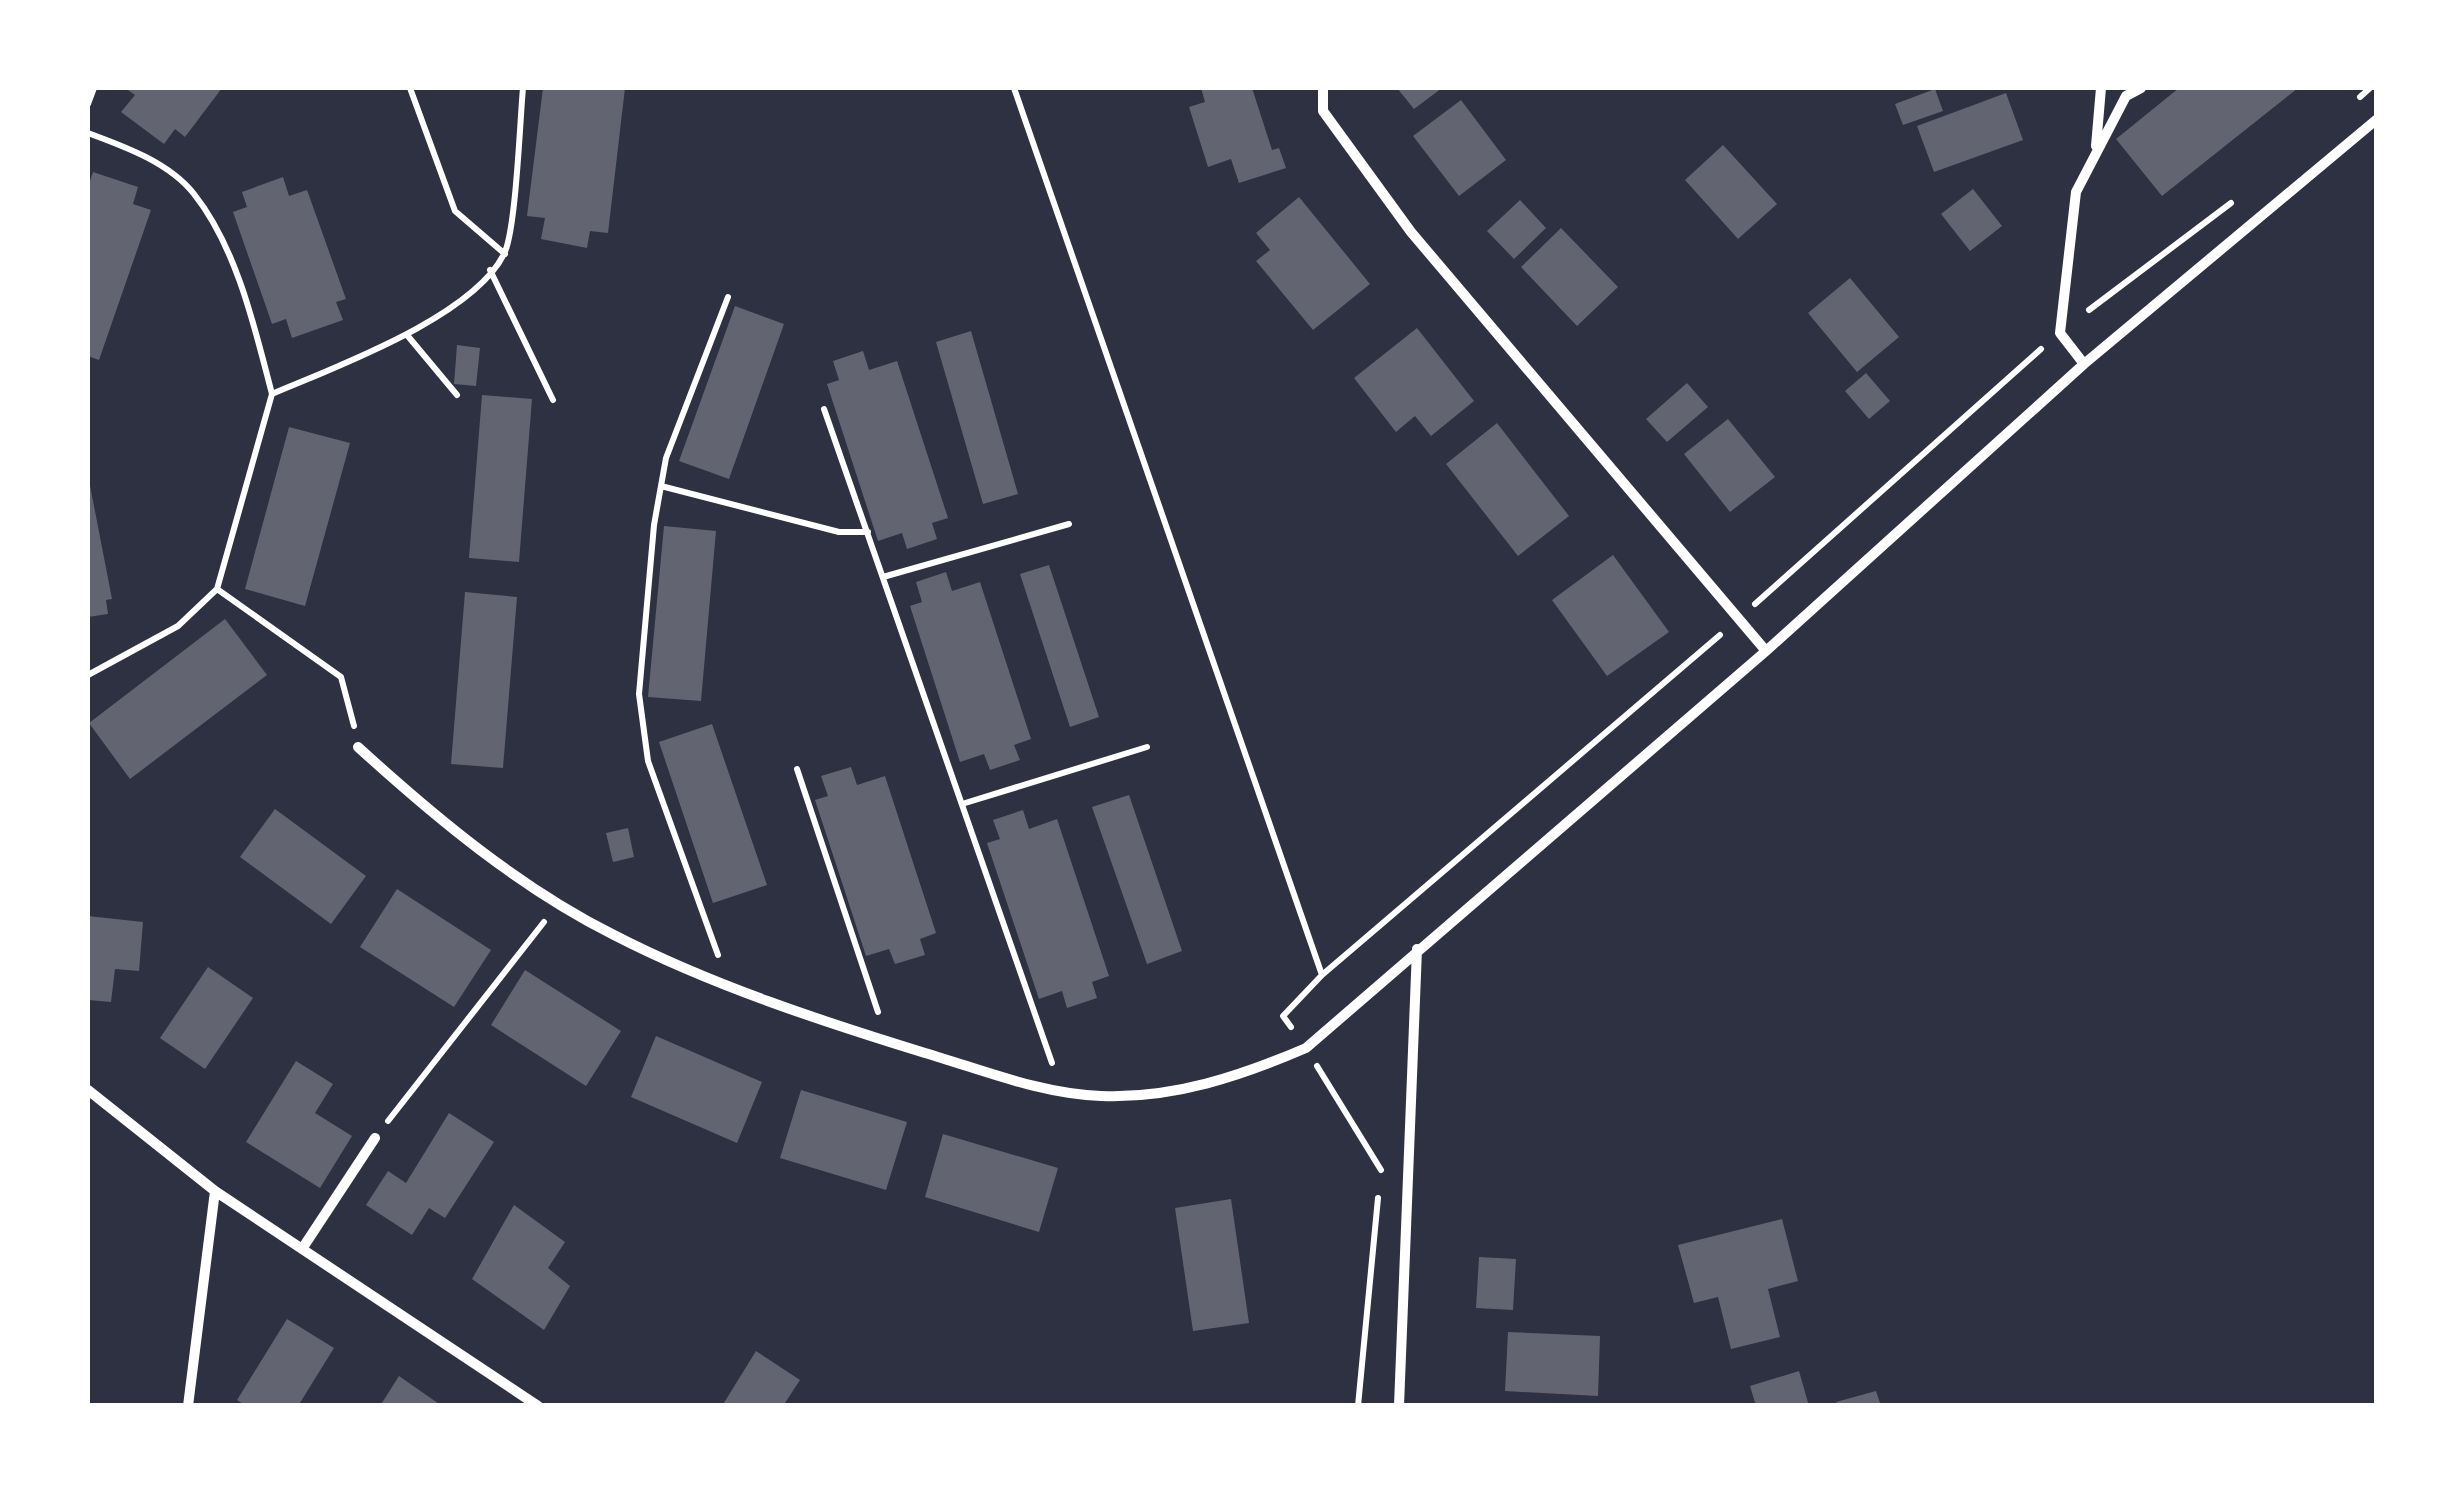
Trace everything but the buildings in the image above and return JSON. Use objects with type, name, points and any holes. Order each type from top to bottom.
[{"type":"street","points":[[1323,88],[1323,110],[1412,232],[1766,650]]},
{"type":"street","points":[[2096,153],[2100,88]]},
{"type":"street","points":[[2084,364],[2060,332],[2076,192],[2126,96],[2141,88]]},
{"type":"street","points":[[358,747],[514,875],[614,935],[728,984],[888,1042],[1062,1093],[1104,1096],[1178,1091],[1254,1070],[1306,1048],[1766,650],[2084,364],[2376,120]]},
{"type":"street","points":[[1399,1406],[1417,950]]},
{"type":"street","points":[[88,1090],[216,1192],[538,1406]]},
{"type":"street","points":[[302,1249],[375,1138]]},
{"type":"street","points":[[188,1406],[216,1192]]},
{"type":"path","points":[[88,104],[94,88]]},
{"type":"path","points":[[410,88],[455,211],[505,254]]},
{"type":"path","points":[[272,394],[407,335],[472,291],[505,254],[523,88]]},
{"type":"path","points":[[1014,88],[1322,975]]},
{"type":"path","points":[[88,133],[137,151],[193,192],[225,250],[272,394],[217,589],[178,626],[88,675]]},
{"type":"path","points":[[490,270],[553,400]]},
{"type":"path","points":[[728,297],[666,458],[640,675],[640,727],[648,762],[728,984]]},
{"type":"path","points":[[407,335],[457,395]]},
{"type":"path","points":[[824,410],[1062,1093]]},
{"type":"path","points":[[661,486],[839,532],[868,532]]},
{"type":"path","points":[[883,577],[1069,524]]},
{"type":"path","points":[[217,589],[340,677],[358,747]]},
{"type":"path","points":[[962,804],[1147,747]]},
{"type":"path","points":[[798,769],[888,1042]]},
{"type":"path","points":[[375,1138],[461,1022],[560,903]]}]
